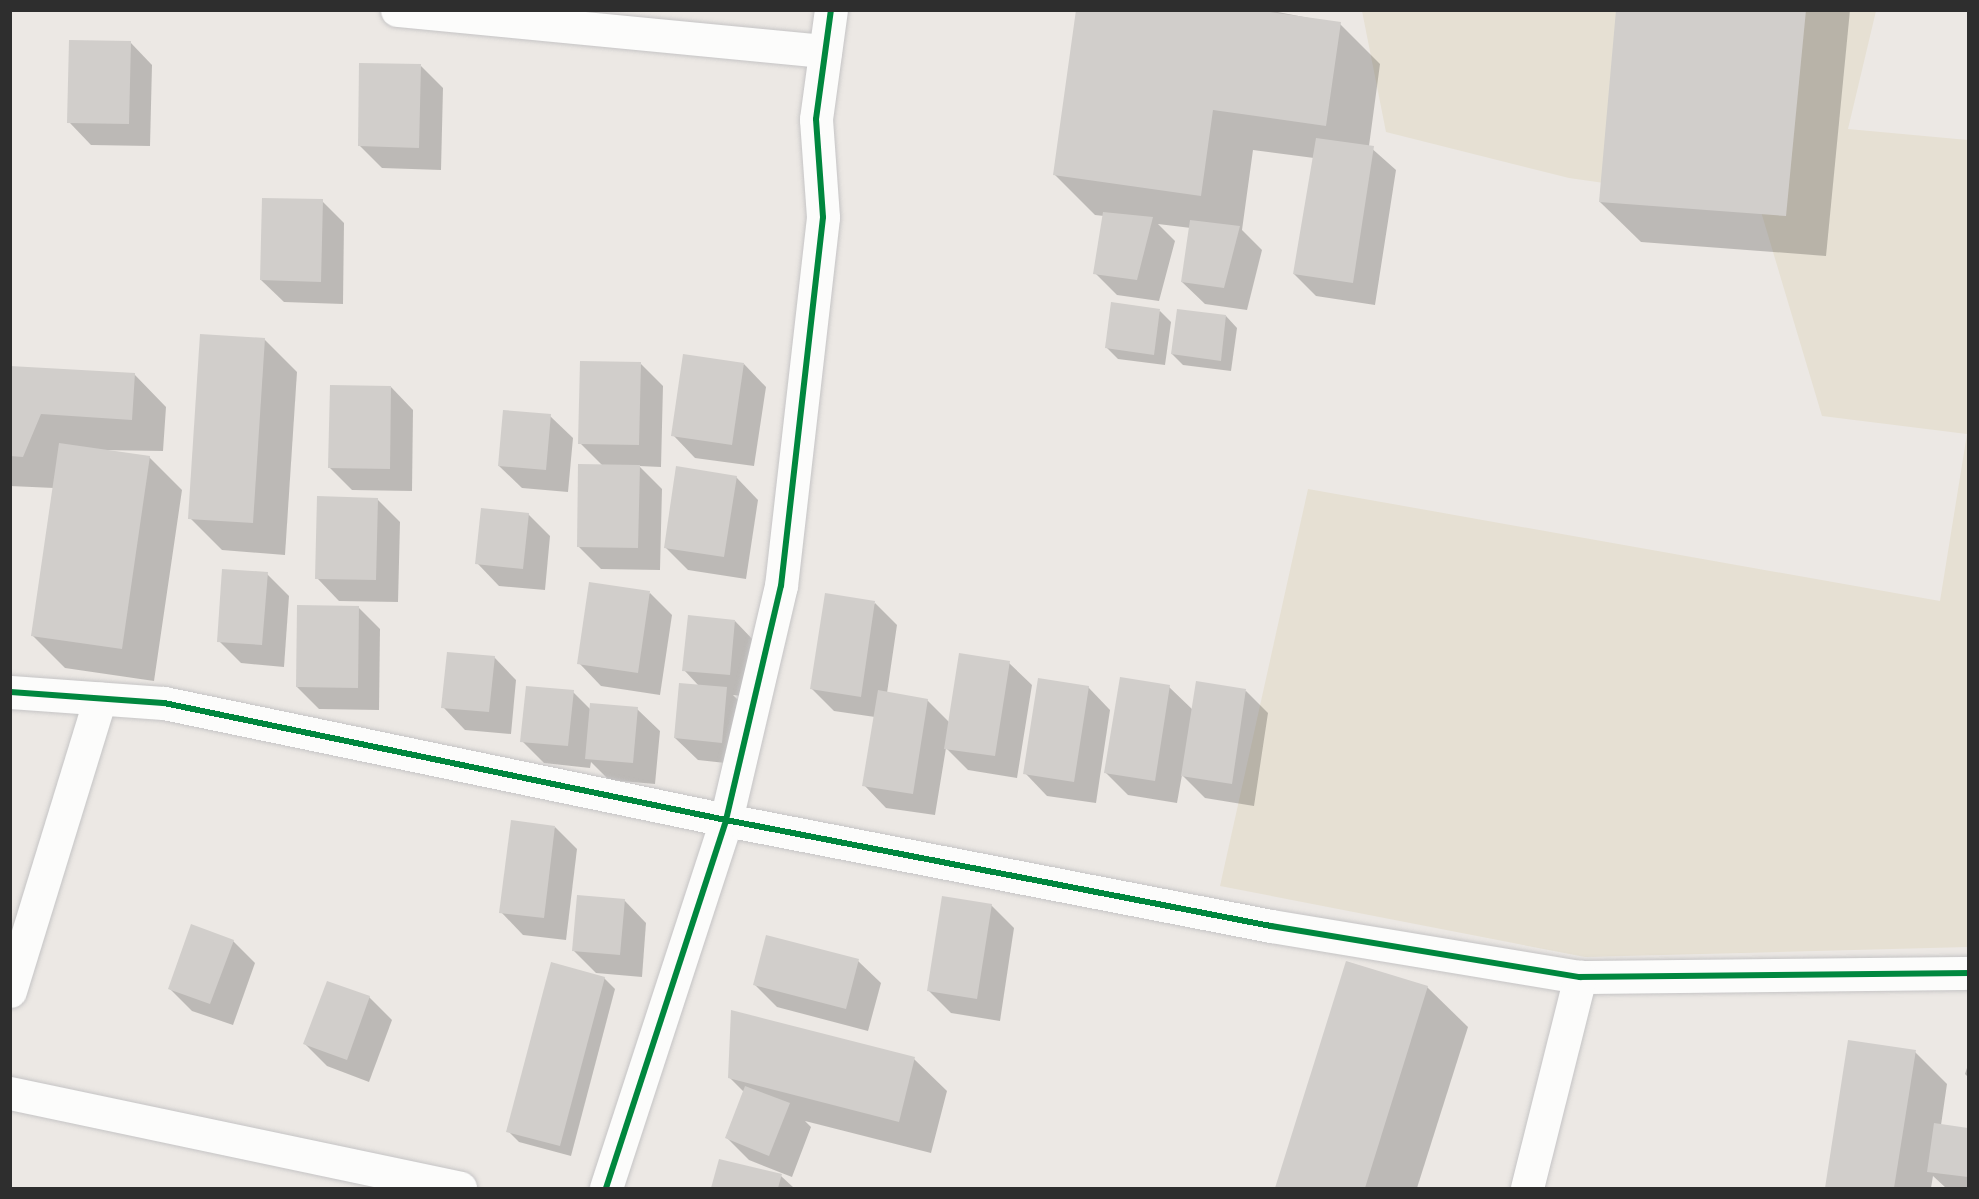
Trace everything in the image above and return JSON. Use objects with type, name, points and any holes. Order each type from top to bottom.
[{"type":"street","points":[[397,10],[825,51]]},
{"type":"street","points":[[606,1188],[726,820],[782,586],[823,217],[816,119],[831,10]]},
{"type":"street","points":[[10,692],[164,704],[726,820],[1271,926],[1580,977],[1968,973]]},
{"type":"street","points":[[10,991],[100,699]]},
{"type":"street","points":[[1527,1188],[1580,977]]},
{"type":"street","points":[[10,1093],[460,1188]]},
{"type":"shaded area","points":[[1362,11],[1876,11],[1848,129],[1968,140],[1968,947],[1585,957],[1220,886],[1308,489],[1940,601],[1967,434],[1822,416],[1759,205],[1569,178],[1386,132]]},
{"type":"building","points":[[1076,10],[1256,10],[1341,22],[1326,126],[1213,110],[1201,196],[1053,175]]},
{"type":"building","points":[[1616,10],[1806,10],[1786,216],[1599,202]]},
{"type":"building","points":[[69,40],[131,41],[129,124],[67,123]]},
{"type":"building","points":[[359,63],[421,64],[419,148],[358,146]]},
{"type":"building","points":[[1316,138],[1374,146],[1353,283],[1293,274]]},
{"type":"building","points":[[262,198],[323,199],[321,282],[260,280]]},
{"type":"building","points":[[1103,212],[1153,217],[1137,280],[1093,274]]},
{"type":"building","points":[[1190,220],[1240,226],[1224,288],[1181,282]]},
{"type":"building","points":[[1111,302],[1160,309],[1154,355],[1105,348]]},
{"type":"building","points":[[1177,309],[1226,315],[1221,361],[1171,354]]},
{"type":"building","points":[[200,334],[265,338],[253,523],[188,519]]},
{"type":"building","points":[[683,354],[744,363],[732,445],[671,436]]},
{"type":"building","points":[[580,361],[641,362],[639,445],[578,444]]},
{"type":"building","points":[[10,366],[135,373],[132,420],[41,414],[23,457],[10,456]]},
{"type":"building","points":[[330,385],[391,386],[390,469],[328,468]]},
{"type":"building","points":[[503,410],[551,414],[546,470],[498,466]]},
{"type":"building","points":[[59,443],[150,456],[122,649],[31,636]]},
{"type":"building","points":[[578,464],[640,465],[638,548],[577,547]]},
{"type":"building","points":[[676,466],[737,476],[724,557],[664,548]]},
{"type":"building","points":[[317,496],[378,498],[376,580],[315,579]]},
{"type":"building","points":[[481,508],[529,513],[523,569],[475,564]]},
{"type":"building","points":[[222,569],[268,572],[262,645],[217,642]]},
{"type":"building","points":[[589,582],[650,591],[638,673],[577,664]]},
{"type":"building","points":[[825,593],[875,601],[861,697],[810,689]]},
{"type":"building","points":[[297,605],[359,606],[358,688],[296,687]]},
{"type":"building","points":[[688,615],[735,620],[730,675],[682,671]]},
{"type":"building","points":[[447,652],[495,656],[489,712],[441,708]]},
{"type":"building","points":[[959,653],[1010,661],[995,756],[944,749]]},
{"type":"building","points":[[1120,677],[1170,685],[1155,781],[1104,773]]},
{"type":"building","points":[[1038,678],[1089,686],[1074,782],[1023,774]]},
{"type":"building","points":[[1196,681],[1246,689],[1232,784],[1181,776]]},
{"type":"building","points":[[679,683],[727,687],[722,743],[674,738]]},
{"type":"building","points":[[526,686],[574,690],[568,746],[520,742]]},
{"type":"building","points":[[878,690],[928,699],[913,794],[862,786]]},
{"type":"building","points":[[590,703],[638,707],[633,763],[585,759]]},
{"type":"building","points":[[511,820],[555,826],[544,918],[499,913]]},
{"type":"building","points":[[577,895],[625,899],[620,955],[572,951]]},
{"type":"building","points":[[942,896],[992,904],[977,999],[927,991]]},
{"type":"building","points":[[191,924],[234,940],[210,1004],[168,989]]},
{"type":"building","points":[[766,935],[859,959],[846,1009],[753,985]]},
{"type":"building","points":[[1346,961],[1428,986],[1365,1188],[1275,1188]]},
{"type":"building","points":[[551,962],[605,977],[560,1146],[506,1132]]},
{"type":"building","points":[[327,981],[370,996],[347,1060],[303,1044]]},
{"type":"building","points":[[731,1010],[915,1057],[899,1122],[728,1078]]},
{"type":"building","points":[[1848,1040],[1916,1050],[1894,1188],[1825,1188]]},
{"type":"building","points":[[745,1086],[790,1103],[769,1156],[725,1138]]},
{"type":"building","points":[[1934,1123],[1968,1128],[1968,1177],[1927,1172]]},
{"type":"building","points":[[719,1159],[782,1174],[778,1188],[711,1188]]},
{"type":"cycle path","points":[[606,1188],[726,820],[781,586],[823,217],[816,119],[831,10]]},
{"type":"cycle path","points":[[10,692],[164,703],[726,820],[1271,926],[1580,977],[1968,973]]}]
